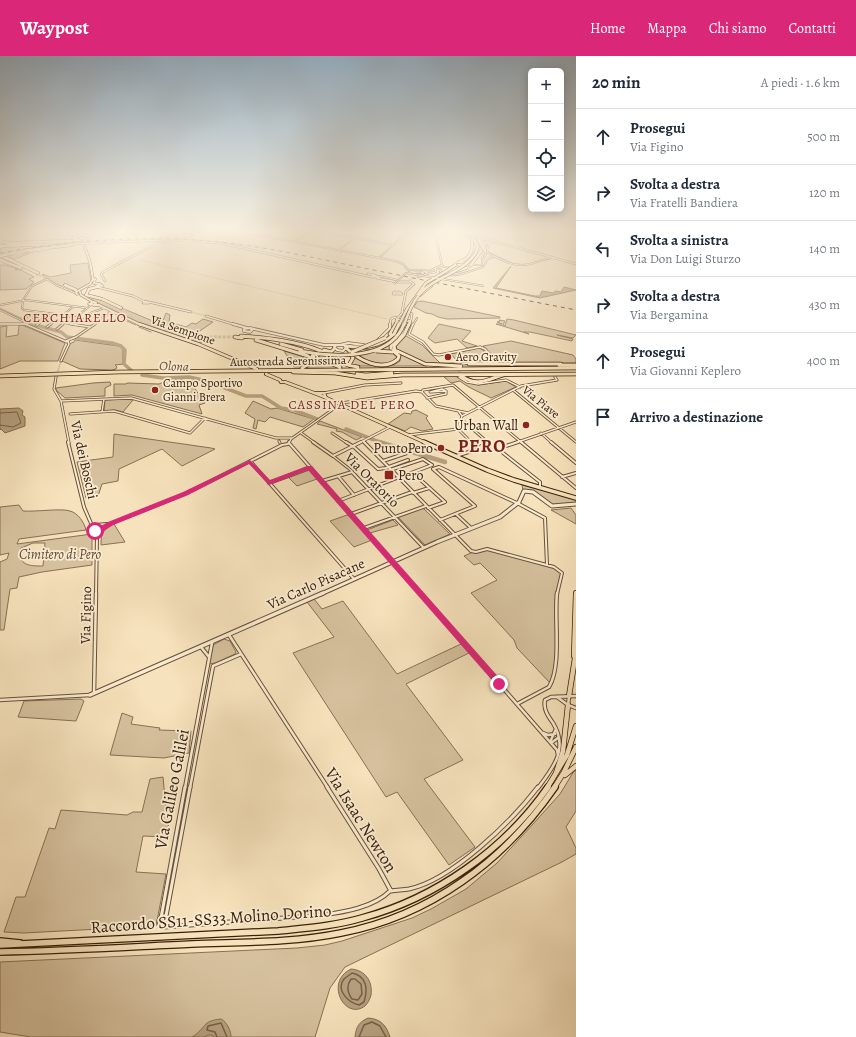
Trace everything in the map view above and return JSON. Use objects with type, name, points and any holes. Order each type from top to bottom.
[{"type":"highway","points":[[393,352],[391,345],[401,334],[410,308],[426,283],[432,279]]},
{"type":"highway","points":[[346,347],[371,347],[384,342],[394,334],[406,310],[419,294],[437,279]]},
{"type":"highway","points":[[419,294],[440,279]]},
{"type":"highway","points":[[419,294],[443,279]]},
{"type":"highway","points":[[64,285],[77,292]]},
{"type":"highway","points":[[100,286],[89,289],[86,295],[102,299],[121,308]]},
{"type":"highway","points":[[240,336],[319,353],[358,352],[385,344],[393,338],[399,332],[406,310]]},
{"type":"highway","points":[[319,353],[355,351],[385,338],[392,332],[397,319]]},
{"type":"highway","points":[[411,321],[404,336],[394,346],[397,351],[425,364],[576,368]]},
{"type":"highway","points":[[334,355],[358,354],[381,347],[395,339],[403,329]]},
{"type":"highway","points":[[255,370],[306,367],[311,363],[311,359],[308,356],[267,342],[235,337],[255,337],[329,352],[333,351],[335,347]]},
{"type":"highway","points":[[248,338],[334,355],[347,356],[381,350],[393,352],[399,356],[398,359],[391,364],[376,364],[363,361],[354,354],[346,347]]},
{"type":"highway","points":[[300,346],[323,351],[337,362],[346,366],[408,367]]},
{"type":"highway","points":[[288,350],[322,359],[340,368]]},
{"type":"highway","points":[[341,351],[354,354]]},
{"type":"highway","points":[[349,365],[353,357],[350,352]]},
{"type":"highway","points":[[331,370],[468,365],[576,368]]},
{"type":"highway","points":[[460,376],[470,381],[482,382],[504,375],[532,374],[576,368]]},
{"type":"highway","points":[[352,373],[367,376],[576,368]]},
{"type":"highway","name":"Autostrada Serenissima","points":[[0,376],[255,370],[576,368]]},
{"type":"highway","name":"Autostrada Serenissima","points":[[0,376],[576,368]]},
{"type":"highway","points":[[283,372],[335,373],[364,378],[425,374]]},
{"type":"highway","points":[[357,374],[532,374]]},
{"type":"main road","points":[[77,292],[92,282],[93,279]]},
{"type":"main road","points":[[95,279],[94,283],[100,286]]},
{"type":"main road","name":"Via Sempione","points":[[77,292],[91,305],[104,308],[143,326],[198,344],[255,370]]},
{"type":"main road","points":[[266,374],[280,380],[281,382],[285,382],[311,393],[323,394],[327,399],[340,405],[455,457],[499,475],[576,498]]},
{"type":"main road","points":[[574,665],[576,593]]},
{"type":"main road","points":[[569,696],[576,652]]},
{"type":"main road","points":[[552,784],[562,759],[568,705]]},
{"type":"main road","name":"Raccordo SS11-SS33 Molino Dorino","points":[[0,945],[289,931],[342,924],[375,916],[433,891],[470,867],[511,829],[552,784],[568,754],[576,726]]},
{"type":"main road","name":"Raccordo SS11-SS33 Molino Dorino","points":[[0,953],[299,938],[340,933],[383,921],[426,904],[466,880],[484,866],[536,814],[562,777],[576,747]]},
{"type":"main road","points":[[562,777],[576,766]]},
{"type":"main road","points":[[0,940],[35,944]]},
{"type":"street","name":"Via Sempione","points":[[23,300],[28,290],[35,283],[47,279],[70,291],[77,292]]},
{"type":"street","points":[[104,279],[105,282],[100,286],[106,289],[133,296],[149,303],[191,312]]},
{"type":"street","points":[[385,279],[397,282],[411,282],[414,284],[408,289],[401,292],[400,296],[393,294],[402,291],[406,293]]},
{"type":"street","points":[[389,279],[397,280]]},
{"type":"street","points":[[394,284],[400,279]]},
{"type":"street","points":[[441,279],[484,286]]},
{"type":"street","points":[[402,312],[408,289]]},
{"type":"street","points":[[0,305],[23,300],[74,306],[91,305]]},
{"type":"street","points":[[23,300],[22,308],[24,310],[76,317],[97,322]]},
{"type":"street","points":[[70,323],[91,305]]},
{"type":"street","points":[[63,316],[74,306]]},
{"type":"street","points":[[88,314],[104,308]]},
{"type":"street","points":[[402,308],[416,318]]},
{"type":"street","points":[[0,310],[25,322],[25,324]]},
{"type":"street","points":[[397,319],[402,312],[406,310]]},
{"type":"street","points":[[61,361],[69,341],[111,311]]},
{"type":"street","points":[[36,325],[52,314]]},
{"type":"street","points":[[391,319],[400,315]]},
{"type":"street","points":[[206,316],[324,345],[335,347],[347,343],[353,345]]},
{"type":"street","points":[[411,321],[412,316]]},
{"type":"street","points":[[28,317],[90,327]]},
{"type":"street","points":[[391,319],[393,317],[403,322],[411,321],[416,318]]},
{"type":"street","points":[[416,318],[410,334],[422,342],[434,354],[439,355],[480,347],[485,348],[489,356],[498,362]]},
{"type":"street","points":[[242,326],[245,332],[257,332],[335,347],[341,351],[347,344],[364,346],[381,338],[391,327],[391,319]]},
{"type":"street","points":[[47,328],[54,321]]},
{"type":"street","points":[[57,329],[65,322]]},
{"type":"street","points":[[0,324],[25,324],[69,341]]},
{"type":"street","points":[[244,329],[250,328]]},
{"type":"street","points":[[250,328],[252,330],[250,332]]},
{"type":"street","points":[[340,345],[346,347]]},
{"type":"street","points":[[462,364],[475,362],[498,362],[504,360],[489,356]]},
{"type":"street","points":[[488,362],[497,358]]},
{"type":"street","points":[[460,376],[467,382],[478,384],[506,380],[520,386]]},
{"type":"street","name":"Via dei Boschi","points":[[56,377],[54,389],[61,401],[82,499],[89,523],[94,531]]},
{"type":"street","points":[[458,429],[462,416],[520,386],[557,380],[555,377]]},
{"type":"street","points":[[323,394],[365,385],[400,383]]},
{"type":"street","points":[[94,531],[100,530],[110,524],[185,494],[289,442],[340,405],[352,401],[416,391],[422,392],[423,390],[451,384],[576,488]]},
{"type":"street","points":[[442,389],[446,391],[433,393],[430,392],[442,389]]},
{"type":"street","name":"Via Piave","points":[[514,390],[576,442]]},
{"type":"street","points":[[427,398],[446,394],[446,391]]},
{"type":"street","points":[[422,392],[435,406],[458,412],[470,412]]},
{"type":"street","points":[[102,412],[104,398]]},
{"type":"street","points":[[61,401],[131,398],[276,438],[294,438]]},
{"type":"street","points":[[70,414],[115,412],[190,434],[206,418]]},
{"type":"street","points":[[458,412],[462,416]]},
{"type":"street","points":[[461,419],[484,439],[482,443],[474,446]]},
{"type":"street","points":[[506,446],[576,422]]},
{"type":"street","points":[[333,456],[390,427]]},
{"type":"street","points":[[408,435],[458,429]]},
{"type":"street","points":[[455,457],[478,449],[458,429]]},
{"type":"street","name":"Via Oratorio","points":[[301,433],[352,471],[424,548]]},
{"type":"street","points":[[332,433],[352,447],[376,469],[381,470],[408,460]]},
{"type":"street","points":[[541,433],[576,463]]},
{"type":"street","points":[[276,438],[283,444]]},
{"type":"street","points":[[278,447],[282,439]]},
{"type":"street","points":[[287,439],[338,501],[364,528],[551,742],[557,750],[558,756]]},
{"type":"street","points":[[363,441],[412,493],[470,550],[475,552],[487,549],[546,565],[559,570],[563,575],[557,596],[556,647],[552,680],[549,687],[517,704]]},
{"type":"street","points":[[383,461],[407,453]]},
{"type":"street","points":[[503,453],[540,482],[540,488]]},
{"type":"street","points":[[338,501],[432,466],[423,459],[390,470]]},
{"type":"street","points":[[250,461],[354,579]]},
{"type":"street","points":[[440,520],[475,506],[433,470],[439,467],[518,503],[546,519],[546,565]]},
{"type":"street","points":[[269,483],[310,468]]},
{"type":"street","points":[[322,481],[352,471]]},
{"type":"street","points":[[364,528],[445,502],[413,473]]},
{"type":"street","points":[[562,476],[576,473]]},
{"type":"street","points":[[338,476],[354,495]]},
{"type":"street","points":[[350,514],[429,488]]},
{"type":"street","name":"Via Carlo Pisacane","points":[[92,694],[212,643],[424,548],[504,514],[518,503],[526,492],[533,494],[548,506],[553,508],[576,505]]},
{"type":"street","points":[[456,514],[471,528]]},
{"type":"street","points":[[89,523],[96,525],[110,524]]},
{"type":"street","points":[[92,528],[96,525]]},
{"type":"street","points":[[100,525],[102,527],[100,530]]},
{"type":"street","name":"Via Figino","points":[[92,694],[97,537],[100,530]]},
{"type":"street","name":"Via Figino","points":[[94,531],[97,537]]},
{"type":"street","name":"Via Isaac Newton","points":[[229,635],[310,760],[390,891],[408,890],[440,876],[480,849],[501,830],[540,787],[555,766],[558,756]]},
{"type":"street","name":"Via Galileo Galilei","points":[[161,918],[212,643]]},
{"type":"street","points":[[201,647],[209,657]]},
{"type":"street","points":[[208,665],[212,666],[241,654]]},
{"type":"street","name":"Via Galileo Galilei","points":[[166,916],[212,666]]},
{"type":"street","points":[[0,700],[92,694]]},
{"type":"street","points":[[568,705],[569,696]]},
{"type":"street","points":[[558,756],[559,737],[544,703],[548,698],[576,696]]},
{"type":"street","points":[[556,697],[568,705],[576,708]]},
{"type":"street","points":[[551,742],[556,728]]},
{"type":"street","points":[[542,732],[548,735],[555,734]]},
{"type":"street","points":[[551,742],[559,737]]},
{"type":"street","points":[[178,926],[172,923],[166,916],[161,918],[159,923],[164,927],[178,926],[342,912],[382,900],[390,891]]},
{"type":"street","points":[[164,927],[168,924],[169,920]]},
{"type":"green space","points":[[0,279],[30,279],[34,282],[26,289],[0,290]]},
{"type":"green space","points":[[49,279],[91,279],[91,281],[85,286],[77,290],[72,291],[77,289],[66,284],[61,286]]},
{"type":"green space","points":[[88,298],[100,299],[160,324],[166,313],[170,315],[169,322],[186,327],[192,323],[196,324],[203,319],[213,322],[191,337],[207,341],[198,343],[155,330]]},
{"type":"green space","points":[[422,301],[500,318],[447,319],[426,313],[414,307],[417,302]]},
{"type":"green space","points":[[507,319],[576,335],[573,338],[557,335],[573,339],[572,341],[524,332],[529,334],[496,324],[502,324],[497,322],[500,321],[499,320],[505,321],[503,325],[505,326]]},
{"type":"green space","points":[[439,324],[471,331],[462,341],[477,346],[467,348],[457,339],[435,343],[428,338]]},
{"type":"green space","points":[[19,325],[65,343],[58,361],[20,361],[0,369],[0,327],[7,326],[6,337],[18,335]]},
{"type":"green space","points":[[406,336],[422,345],[440,363],[457,363],[458,362],[451,354],[479,348],[483,350],[489,360],[463,362],[461,364],[463,365],[420,362],[404,355],[396,349],[397,344]]},
{"type":"green space","points":[[75,340],[119,346],[123,349],[123,364],[115,365],[117,367],[116,369],[112,370],[80,369],[62,361],[69,344]]},
{"type":"green space","points":[[511,341],[573,355],[576,359],[576,363],[505,364],[504,359],[490,356],[483,346]]},
{"type":"green space","points":[[390,345],[391,353],[396,356],[397,359],[391,363],[385,364],[372,362],[348,349],[378,350]]},
{"type":"green space","points":[[393,345],[397,351],[427,366],[389,366],[400,361],[400,357],[393,349]]},
{"type":"green space","points":[[284,351],[301,356],[308,361],[308,364],[302,367],[294,367]]},
{"type":"green space","points":[[310,356],[338,368],[306,368],[313,362]]},
{"type":"green space","points":[[354,356],[377,366],[350,366]]},
{"type":"green space","points":[[443,376],[455,376],[467,382],[479,385],[506,381],[516,387],[491,398],[460,381],[451,383]]},
{"type":"green space","name":"Campo Sportivo Gianni Brera","points":[[180,379],[190,382],[205,403],[199,405],[202,414],[132,395],[114,396],[114,384],[159,384],[166,381]]},
{"type":"green space","points":[[110,382],[111,385],[105,388],[105,396],[65,398],[56,390],[56,388]]},
{"type":"green space","points":[[105,400],[133,400],[123,412],[115,410],[104,411]]},
{"type":"green space","points":[[253,401],[271,409],[277,408],[314,419],[303,427],[270,417],[265,422],[258,420],[256,429],[253,428],[255,419],[245,413]]},
{"type":"green space","points":[[416,410],[428,416],[426,418],[433,429],[422,431],[411,427],[405,431],[388,424],[404,413],[411,414],[412,411]]},
{"type":"green space","points":[[320,421],[362,437],[356,440],[342,432],[336,431],[337,429],[317,424]]},
{"type":"green space","points":[[114,434],[215,449],[182,466],[162,449],[119,469],[118,481],[102,484],[98,496],[86,498],[77,462],[113,457]]},
{"type":"green space","points":[[309,469],[317,479],[297,486],[288,477]]},
{"type":"green space","points":[[522,485],[576,499],[576,503],[553,505],[535,492],[523,490]]},
{"type":"green space","name":"Cimitero di Pero","points":[[19,505],[23,511],[70,511],[80,518],[86,530],[19,539],[17,544],[92,534],[92,565],[42,572],[19,577],[17,588],[10,589],[4,630],[0,630],[0,562],[7,559],[9,553],[0,555],[0,507]],"holes":[[[33,543],[45,543],[43,566],[34,566],[23,562],[20,554],[21,548]]]},
{"type":"green space","points":[[422,508],[450,534],[425,545],[398,517]]},
{"type":"green space","points":[[571,508],[576,515],[576,524],[551,510]]},
{"type":"green space","points":[[347,515],[372,540],[354,547],[330,521]]},
{"type":"green space","points":[[393,520],[398,525],[370,533],[367,530]]},
{"type":"green space","points":[[114,524],[125,542],[101,545],[103,532]]},
{"type":"green space","points":[[485,549],[554,567],[562,573],[558,591],[556,650],[551,684],[517,648],[514,640],[471,593],[497,580],[480,563],[474,565],[464,556]]},
{"type":"green space","points":[[314,599],[322,609],[343,601],[397,674],[461,644],[469,653],[406,684],[463,760],[424,779],[475,847],[449,865],[397,792],[386,797],[293,653],[334,637],[307,602]]},
{"type":"green space","points":[[224,639],[230,641],[236,652],[235,654],[215,663],[209,664],[213,645]]},
{"type":"green space","points":[[81,699],[84,701],[76,721],[18,717],[24,701]]},
{"type":"green space","points":[[122,713],[133,717],[131,724],[160,728],[159,730],[191,731],[189,753],[164,758],[110,755]]},
{"type":"green space","points":[[576,770],[576,811],[566,827],[576,848],[576,854],[345,967],[330,988],[315,1037],[31,1037],[0,1032],[0,962],[297,948],[325,945],[342,941],[412,918],[466,889],[497,863],[560,794]]},
{"type":"green space","points":[[163,777],[166,809],[170,817],[166,837],[143,836],[136,872],[166,874],[156,926],[24,933],[4,932],[16,897],[25,897],[49,828],[55,829],[61,810],[127,815],[133,812],[142,812],[150,779]]},
{"type":"water","points":[[501,279],[502,279],[496,288],[535,296],[540,296],[542,291],[553,293],[556,291],[561,292],[564,287],[576,290],[540,298],[493,288]]},
{"type":"water","points":[[19,408],[23,411],[22,415],[25,417],[25,426],[5,433],[1,429],[0,430],[0,409]]},
{"type":"water","points":[[351,969],[364,974],[371,985],[371,995],[369,1001],[365,1006],[358,1009],[351,1008],[345,1004],[340,998],[338,990],[339,982],[343,975]]},
{"type":"water","points":[[368,1018],[380,1021],[387,1029],[390,1037],[355,1037],[358,1025]]},
{"type":"water","points":[[221,1019],[228,1027],[231,1037],[214,1037],[212,1035],[208,1035],[204,1037],[192,1037],[210,1021]]},
{"type":"waterway","name":"Olona","points":[[0,309],[34,325]]},
{"type":"waterway","points":[[127,321],[136,325]]},
{"type":"waterway","name":"Olona","points":[[32,324],[61,332],[67,337],[112,343],[121,346],[125,350],[124,364],[132,371]]},
{"type":"waterway","points":[[139,327],[151,332]]},
{"type":"waterway","name":"Olona","points":[[142,375],[163,378],[189,377],[207,381],[246,396],[262,396],[281,408],[294,410],[317,419]]},
{"type":"waterway","name":"Olona","points":[[346,429],[381,443]]},
{"type":"waterway","name":"Olona","points":[[381,443],[445,462]]},
{"type":"tunnel","points":[[47,279],[63,286]]},
{"type":"tunnel","points":[[219,279],[387,319]]},
{"type":"tunnel","points":[[397,280],[405,281],[412,279]]},
{"type":"tunnel","points":[[73,291],[108,305],[149,325]]},
{"type":"tunnel","points":[[121,308],[132,315]]},
{"type":"tunnel","points":[[191,312],[206,316]]},
{"type":"tunnel","points":[[149,325],[157,329]]},
{"type":"tunnel","points":[[155,326],[173,333]]},
{"type":"tunnel","points":[[169,333],[196,337],[235,337]]},
{"type":"tunnel","points":[[56,377],[61,361]]},
{"type":"tunnel","points":[[461,376],[459,369],[469,364]]},
{"type":"tunnel","points":[[340,367],[351,373]]},
{"type":"railway","points":[[415,279],[576,310]]},
{"type":"place","name":"Aero Gravity","points":[[448,357]]},
{"type":"place","name":"Campo Sportivo Gianni Brera","points":[[155,390]]},
{"type":"place","name":"Urban Wall","points":[[526,425]]},
{"type":"place","name":"PuntoPero","points":[[441,448]]},
{"type":"place","name":"Pero","points":[[389,475]]},
{"type":"district","name":"CERCHIARELLO","points":[[75,317]]},
{"type":"district","name":"CASSINA DEL PERO","points":[[352,404]]},
{"type":"district","name":"PERO","points":[[482,446]]},
{"type":"route","points":[[95,531],[99,531],[110,524],[185,494],[250,461],[269,483],[310,468],[499,684]]}]
